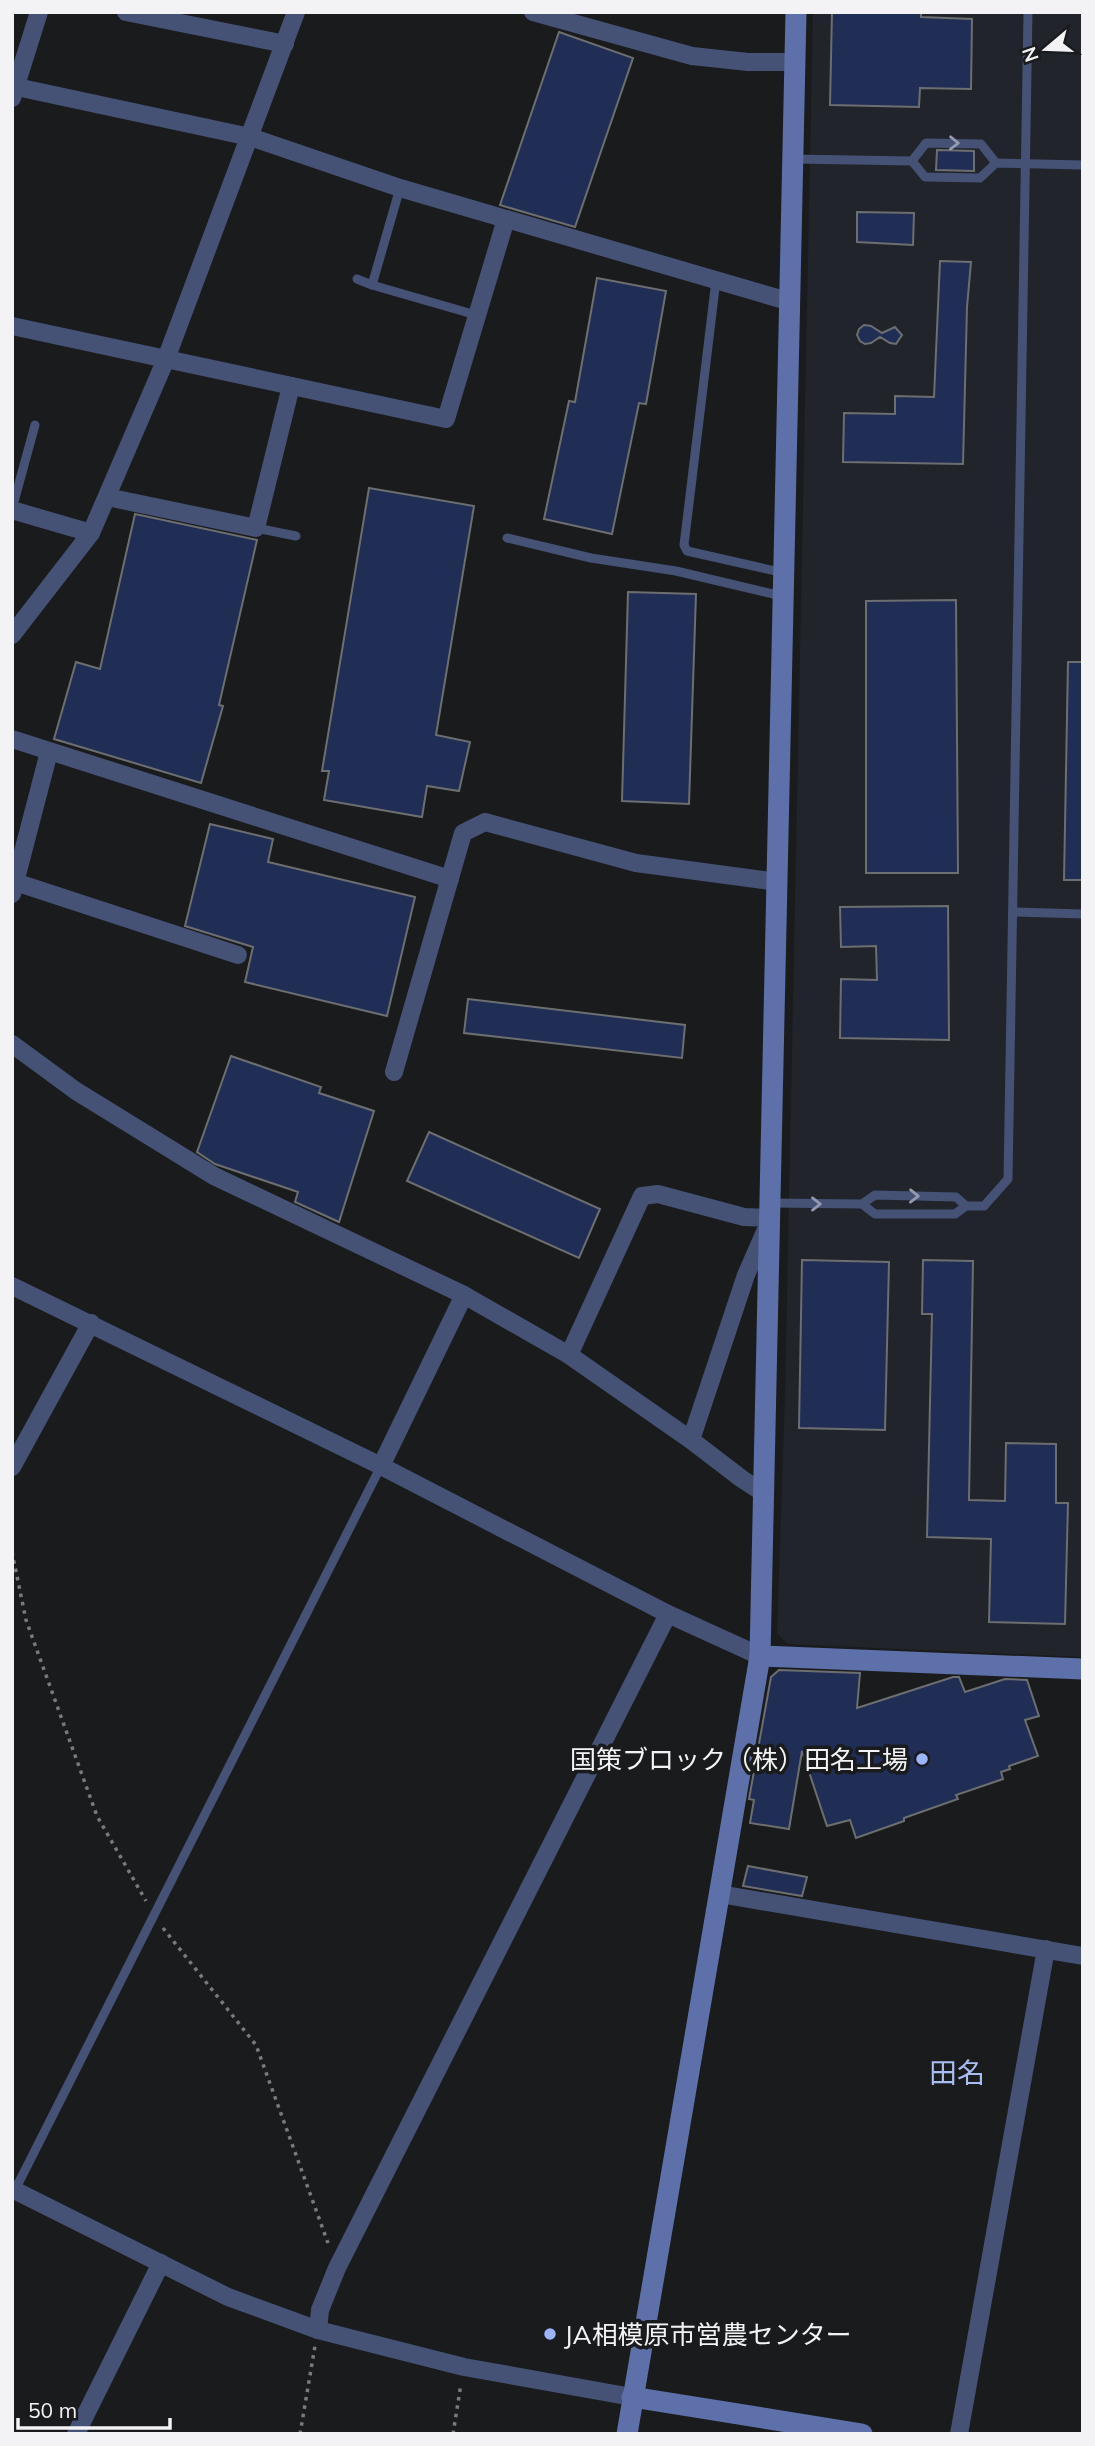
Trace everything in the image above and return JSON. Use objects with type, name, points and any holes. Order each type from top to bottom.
[{"type":"street","points":[[39,12],[13,91],[250,137],[400,188],[790,302]]},
{"type":"street","points":[[126,12],[285,44]]},
{"type":"street","points":[[12,635],[91,533],[166,359],[296,12]]},
{"type":"street","points":[[533,12],[692,56],[748,62],[795,62]]},
{"type":"street","points":[[626,2434],[760,1656],[796,12]]},
{"type":"street","points":[[12,326],[446,419],[506,219]]},
{"type":"street","points":[[107,496],[256,528],[291,386]]},
{"type":"street","points":[[12,510],[91,533]]},
{"type":"street","points":[[12,739],[450,880]]},
{"type":"street","points":[[49,752],[14,888],[238,955]]},
{"type":"street","points":[[394,1072],[463,833],[485,822],[636,863],[778,882]]},
{"type":"street","points":[[12,1044],[76,1091],[214,1176],[464,1295],[569,1355],[765,1494]]},
{"type":"street","points":[[569,1355],[642,1196],[658,1194],[744,1217],[771,1211]]},
{"type":"street","points":[[691,1440],[746,1275],[771,1211]]},
{"type":"street","points":[[12,1286],[381,1466],[668,1614],[760,1656],[1083,1669]]},
{"type":"street","points":[[381,1466],[464,1295]]},
{"type":"street","points":[[12,1467],[91,1323]]},
{"type":"street","points":[[318,2330],[320,2311],[337,2268],[668,1614]]},
{"type":"street","points":[[720,1894],[1083,1956]]},
{"type":"street","points":[[959,2434],[1046,1950]]},
{"type":"street","points":[[14,2190],[228,2297],[318,2330],[464,2367],[862,2434]]},
{"type":"street","points":[[76,2434],[161,2263]]},
{"type":"lane","points":[[862,1204],[875,1214],[955,1214],[965,1206],[984,1206],[1008,1179],[1028,12]]},
{"type":"lane","points":[[912,161],[926,143],[981,144],[996,163]]},
{"type":"lane","points":[[793,159],[912,161],[925,177],[939,178],[980,178],[996,163],[1083,165]]},
{"type":"lane","points":[[372,285],[400,188]]},
{"type":"lane","points":[[357,279],[476,315]]},
{"type":"lane","points":[[716,280],[684,545],[687,551],[785,573]]},
{"type":"lane","points":[[12,510],[35,425]]},
{"type":"lane","points":[[256,528],[296,536]]},
{"type":"lane","points":[[507,538],[592,558],[676,571],[783,596]]},
{"type":"lane","points":[[1013,912],[1083,914]]},
{"type":"lane","points":[[771,1211],[862,1204],[875,1195],[956,1197],[965,1206]]},
{"type":"lane","points":[[14,2190],[381,1466]]},
{"type":"path","points":[[300,2434],[318,2330]]},
{"type":"path","points":[[453,2434],[464,2367]]},
{"type":"shaded area","points":[[813,12],[1083,12],[1083,1657],[788,1644],[777,1634],[785,1396]]},
{"type":"building","points":[[832,12],[921,12],[921,17],[972,19],[971,89],[920,88],[919,107],[830,105]]},
{"type":"building","points":[[559,32],[633,58],[575,227],[500,205]]},
{"type":"building","points":[[937,150],[974,151],[974,171],[936,170]]},
{"type":"building","points":[[857,212],[914,213],[913,245],[857,242]]},
{"type":"building","points":[[940,261],[971,262],[967,307],[963,464],[843,462],[844,413],[895,414],[895,396],[934,397]]},
{"type":"building","points":[[597,278],[666,291],[646,404],[639,403],[612,534],[544,519],[569,401],[575,402]]},
{"type":"building","points":[[864,325],[882,333],[895,327],[902,335],[896,344],[880,337],[865,344],[857,335]]},
{"type":"building","points":[[369,488],[474,506],[436,735],[470,742],[459,791],[427,786],[422,817],[324,800],[329,771],[322,771]]},
{"type":"building","points":[[135,514],[257,540],[219,705],[223,706],[201,783],[54,739],[76,662],[100,669]]},
{"type":"building","points":[[628,592],[696,594],[689,804],[622,801]]},
{"type":"building","points":[[956,600],[958,873],[866,873],[866,601]]},
{"type":"building","points":[[1068,662],[1083,662],[1083,880],[1064,880]]},
{"type":"building","points":[[210,824],[273,839],[268,862],[415,897],[387,1016],[245,982],[253,947],[185,926]]},
{"type":"building","points":[[948,906],[949,1040],[840,1038],[841,979],[877,980],[876,946],[841,947],[840,907]]},
{"type":"building","points":[[468,999],[685,1025],[682,1058],[464,1033]]},
{"type":"building","points":[[231,1056],[321,1087],[319,1093],[374,1111],[339,1222],[295,1202],[298,1192],[215,1164],[197,1152]]},
{"type":"building","points":[[429,1132],[600,1209],[579,1258],[407,1181]]},
{"type":"building","points":[[802,1260],[889,1262],[885,1430],[799,1428]]},
{"type":"building","points":[[923,1260],[973,1261],[969,1500],[1005,1501],[1006,1443],[1056,1444],[1056,1503],[1068,1503],[1065,1624],[989,1622],[991,1539],[927,1537],[932,1314],[922,1314]]},
{"type":"building","name":"国策ブロック（株）田名工場","points":[[779,1670],[860,1673],[857,1708],[953,1677],[959,1677],[965,1692],[1005,1679],[1027,1680],[1039,1716],[1025,1720],[1038,1756],[1009,1766],[1010,1769],[1001,1772],[1003,1779],[956,1795],[958,1799],[856,1838],[850,1820],[827,1826],[802,1751],[789,1829],[750,1823],[754,1800],[749,1799],[771,1677]]},
{"type":"building","points":[[748,1866],[807,1877],[802,1896],[743,1886]]},
{"type":"place","name":"国策ブロック（株）田名工場","points":[[922,1759]]},
{"type":"place","name":"JA相模原市営農センター","points":[[550,2334]]},
{"type":"district","name":"田名","points":[[957,2072]]}]
